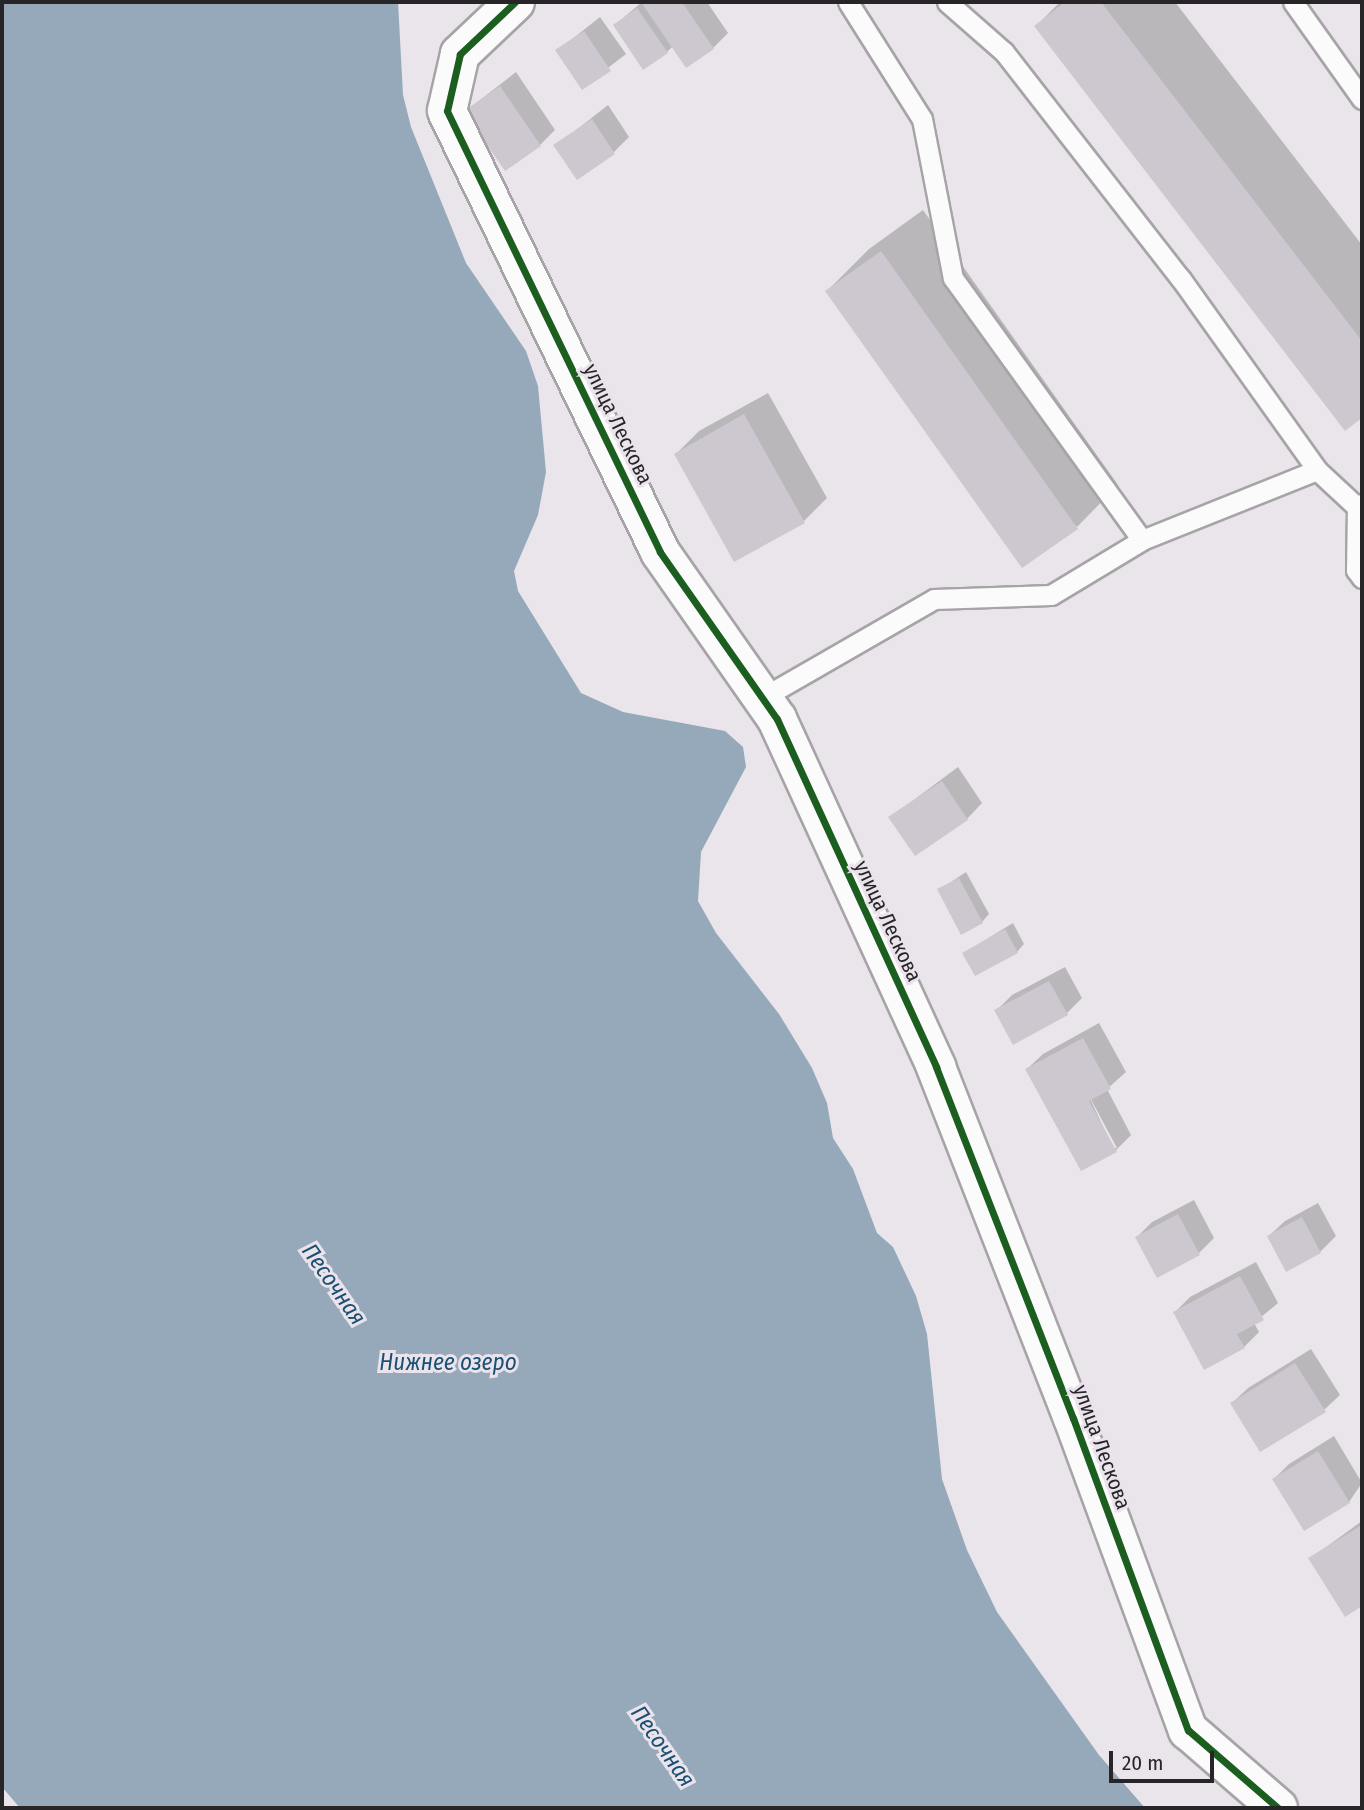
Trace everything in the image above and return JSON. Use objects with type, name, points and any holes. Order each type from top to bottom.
[{"type":"street","name":"улица Лескова","points":[[515,2],[460,54],[447,111],[660,552],[777,719],[936,1067],[1073,1418],[1188,1730],[1278,1808]]},
{"type":"lane","points":[[848,2],[922,119],[953,278],[1142,540]]},
{"type":"lane","points":[[947,2],[1004,52],[1181,279],[1318,470],[1360,506],[1356,570],[1362,578]]},
{"type":"lane","points":[[1293,2],[1362,99]]},
{"type":"lane","points":[[762,698],[934,599],[1051,595],[1142,540],[1318,470]]},
{"type":"water","name":"Нижнее озеро","points":[[2,2],[398,2],[403,95],[411,127],[466,263],[526,351],[538,386],[546,472],[538,515],[514,571],[518,591],[581,693],[623,712],[725,731],[743,747],[746,767],[701,852],[698,901],[716,933],[779,1014],[812,1068],[827,1103],[833,1138],[853,1169],[877,1233],[893,1247],[916,1296],[927,1334],[942,1479],[967,1550],[997,1612],[1099,1755],[1145,1808],[20,1808],[2,1787]]},
{"type":"building","points":[[641,2],[682,2],[714,49],[686,68]]},
{"type":"building","points":[[1065,2],[1101,2],[1362,341],[1362,418],[1345,431],[1034,26]]},
{"type":"building","points":[[637,8],[668,53],[643,70],[613,25]]},
{"type":"building","points":[[584,31],[611,71],[582,90],[555,50]]},
{"type":"building","points":[[500,86],[541,146],[505,171],[464,111]]},
{"type":"building","points":[[592,119],[615,154],[577,180],[553,145]]},
{"type":"building","points":[[881,251],[1078,529],[1022,568],[825,291]]},
{"type":"building","points":[[744,414],[805,523],[734,562],[674,454]]},
{"type":"building","points":[[942,781],[968,820],[915,856],[888,817]]},
{"type":"building","points":[[959,878],[983,923],[961,935],[937,889]]},
{"type":"building","points":[[1005,929],[1018,953],[975,976],[962,953]]},
{"type":"building","points":[[1049,981],[1068,1015],[1013,1045],[994,1010]]},
{"type":"building","points":[[1083,1038],[1111,1089],[1089,1101],[1117,1152],[1081,1171],[1025,1069]]},
{"type":"building","points":[[1178,1214],[1200,1255],[1157,1278],[1135,1237]]},
{"type":"building","points":[[1302,1217],[1321,1253],[1286,1272],[1267,1236]]},
{"type":"building","points":[[1240,1276],[1264,1320],[1237,1334],[1245,1348],[1204,1370],[1173,1312]]},
{"type":"building","points":[[1295,1363],[1326,1412],[1260,1452],[1230,1403]]},
{"type":"building","points":[[1318,1451],[1350,1503],[1304,1531],[1272,1479]]},
{"type":"building","points":[[1362,1525],[1362,1606],[1345,1617],[1308,1558]]},
{"type":"cycle path","points":[[515,2],[460,54],[447,111],[660,552],[777,719],[936,1067],[1073,1418],[1188,1730],[1278,1808]]},
{"type":"water label","name":"Песочная","points":[[334,1284]]},
{"type":"water label","name":"Песочная","points":[[663,1746]]}]
